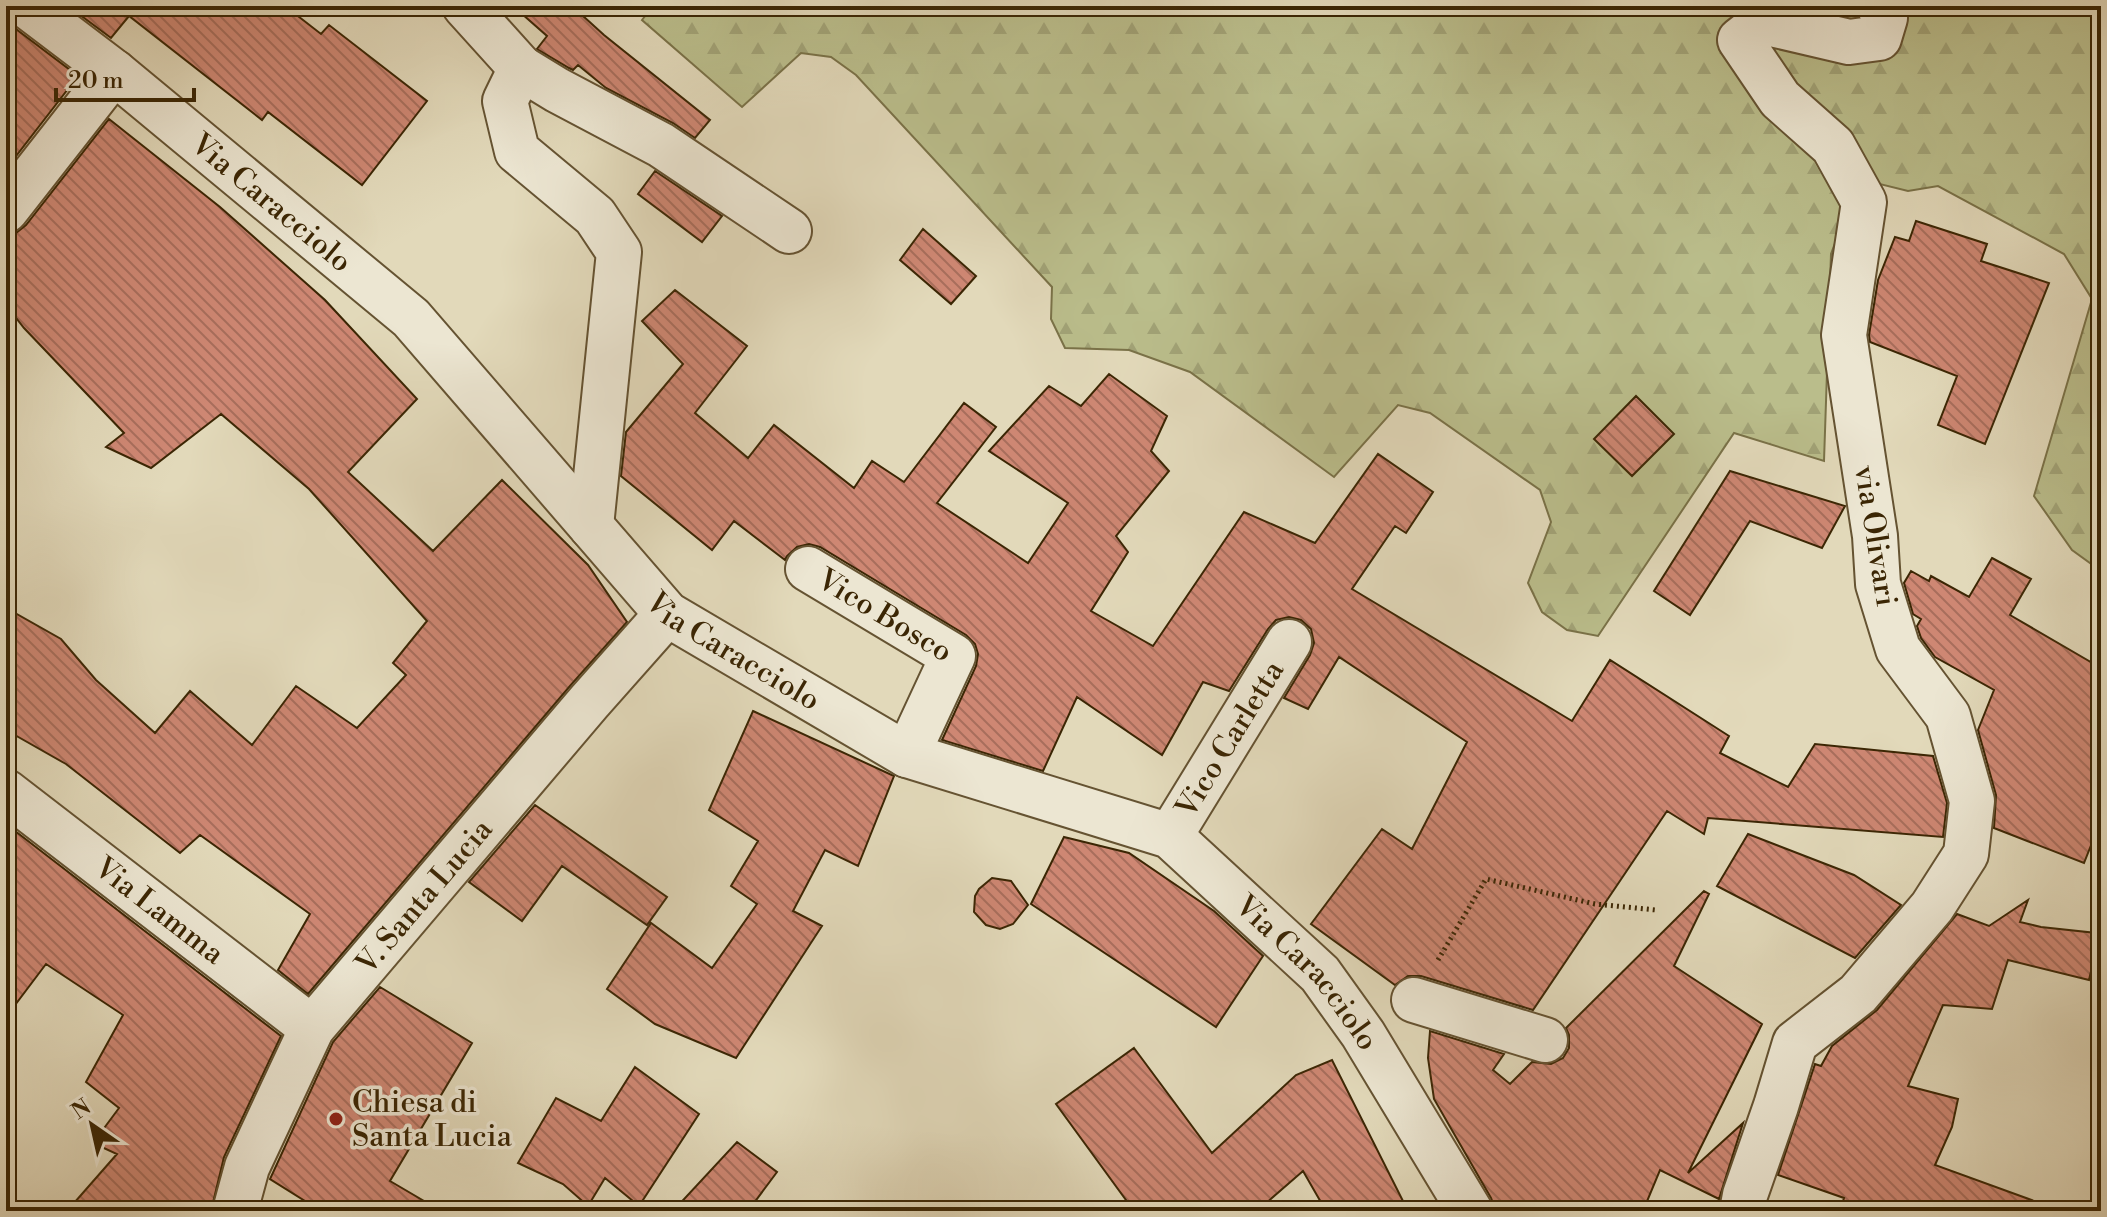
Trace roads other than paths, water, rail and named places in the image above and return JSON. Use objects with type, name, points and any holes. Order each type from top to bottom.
[{"type":"street","name":"Via Caracciolo","points":[[27,6],[114,72],[411,318],[667,614],[907,755],[1170,836],[1320,974],[1363,1034],[1470,1211]]},
{"type":"street","points":[[465,6],[521,68],[661,145],[789,231]]},
{"type":"street","name":"via Olivari","points":[[1742,1211],[1795,1043],[1858,994],[1932,907],[1966,854],[1972,801],[1948,716],[1898,649],[1878,584],[1875,536],[1844,335],[1864,202],[1833,146],[1780,99],[1740,40],[1763,22],[1849,42],[1879,38],[1885,18],[1879,6]]},
{"type":"street","points":[[521,68],[505,101],[517,151],[595,216],[619,252],[591,526]]},
{"type":"street","points":[[6,210],[114,72]]},
{"type":"street","name":"Vico Bosco","points":[[808,569],[953,656],[907,755]]},
{"type":"street","name":"V. Santa Lucia","points":[[245,1205],[247,1167],[312,1028],[667,614]]},
{"type":"street","name":"Vico Carletta","points":[[1170,836],[1289,642]]},
{"type":"street","name":"Via Lamma","points":[[6,792],[312,1028]]},
{"type":"street","points":[[1414,1000],[1545,1040]]},
{"type":"place","name":"Chiesa di Santa Lucia","points":[[336,1119]]}]
